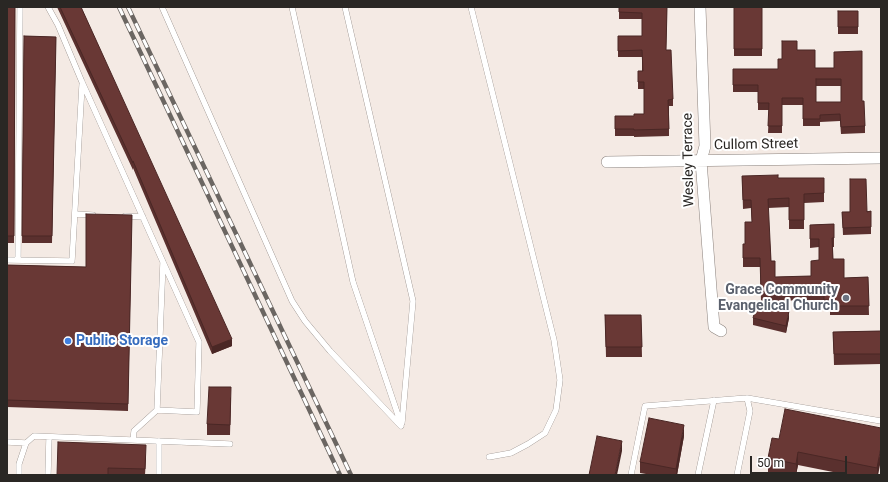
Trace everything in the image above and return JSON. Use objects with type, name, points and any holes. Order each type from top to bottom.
[{"type":"street","name":"Wesley Terrace","points":[[700,7],[705,146],[701,161],[714,327],[721,331]]},
{"type":"street","name":"Cullom Street","points":[[607,162],[881,158]]},
{"type":"lane","points":[[18,260],[20,7]]},
{"type":"lane","points":[[48,7],[58,25],[82,82],[199,342],[197,412],[157,410],[134,431],[133,440]]},
{"type":"lane","points":[[162,7],[292,301],[305,321],[330,351],[401,426]]},
{"type":"lane","points":[[292,7],[353,282],[401,426]]},
{"type":"lane","points":[[345,7],[413,301],[401,426]]},
{"type":"lane","points":[[471,7],[552,332],[560,380],[556,410],[545,433],[528,444],[511,452],[489,457]]},
{"type":"lane","points":[[7,260],[72,261],[82,82]]},
{"type":"lane","points":[[75,214],[98,215]]},
{"type":"lane","points":[[120,216],[143,217]]},
{"type":"lane","points":[[157,410],[163,262]]},
{"type":"lane","points":[[737,475],[750,411],[747,398]]},
{"type":"lane","points":[[631,475],[645,406],[747,398],[881,421]]},
{"type":"lane","points":[[698,475],[714,400]]},
{"type":"lane","points":[[19,475],[19,464],[26,443],[34,436],[230,444]]},
{"type":"lane","points":[[48,475],[49,437]]},
{"type":"lane","points":[[159,441],[159,475]]},
{"type":"lane","points":[[7,442],[26,443]]},
{"type":"building","points":[[7,7],[15,7],[14,236],[7,236]]},
{"type":"building","points":[[60,7],[81,7],[232,339],[212,347],[133,161],[133,163]]},
{"type":"building","points":[[619,7],[667,7],[666,50],[671,50],[673,99],[668,100],[669,129],[615,129],[615,116],[634,116],[634,114],[644,114],[644,82],[638,82],[638,71],[643,71],[642,50],[618,51],[618,36],[642,36],[642,13],[619,12]]},
{"type":"building","points":[[734,7],[762,7],[762,49],[734,49]]},
{"type":"building","points":[[838,11],[858,11],[858,27],[838,27]]},
{"type":"building","points":[[24,36],[56,37],[52,236],[22,236]]},
{"type":"building","points":[[782,41],[797,41],[797,50],[815,50],[815,68],[834,68],[834,52],[862,51],[862,101],[864,101],[865,126],[841,127],[840,114],[820,115],[820,119],[803,119],[803,98],[782,98],[782,126],[768,126],[769,103],[758,103],[758,85],[733,85],[733,69],[778,69],[778,59],[782,59]],"holes":[[[816,79],[841,79],[841,102],[816,102]]]},
{"type":"building","points":[[778,175],[778,178],[824,178],[824,193],[804,194],[804,220],[789,220],[789,198],[768,199],[771,261],[775,261],[775,277],[811,276],[811,261],[819,260],[819,239],[810,239],[810,225],[834,224],[834,238],[832,238],[833,259],[844,259],[844,278],[868,277],[869,306],[830,306],[830,300],[824,300],[824,291],[761,292],[760,258],[743,258],[743,244],[745,244],[745,222],[752,222],[751,200],[743,200],[742,176]]},
{"type":"building","points":[[850,179],[866,179],[867,212],[871,211],[871,227],[843,228],[842,212],[850,212]]},
{"type":"building","name":"Public Storage","points":[[86,214],[132,215],[128,404],[7,400],[7,265],[86,267]]},
{"type":"building","points":[[757,303],[789,311],[786,326],[753,318]]},
{"type":"building","points":[[605,315],[641,315],[642,347],[606,347]]},
{"type":"building","points":[[881,331],[881,354],[834,354],[833,332]]},
{"type":"building","points":[[209,387],[231,387],[230,425],[207,424]]},
{"type":"building","points":[[785,409],[881,428],[881,447],[877,468],[798,452],[796,464],[768,458],[772,438],[779,439]]},
{"type":"building","points":[[649,418],[684,425],[676,469],[640,462]]},
{"type":"building","points":[[597,436],[622,441],[615,475],[589,475]]},
{"type":"building","points":[[58,442],[146,445],[145,469],[108,468],[108,475],[57,475]]},
{"type":"railway","points":[[119,7],[340,475]]},
{"type":"railway","points":[[128,7],[351,475]]},
{"type":"place","name":"Grace Community Evangelical Church","points":[[846,298]]},
{"type":"place","name":"Public Storage","points":[[68,341]]}]
